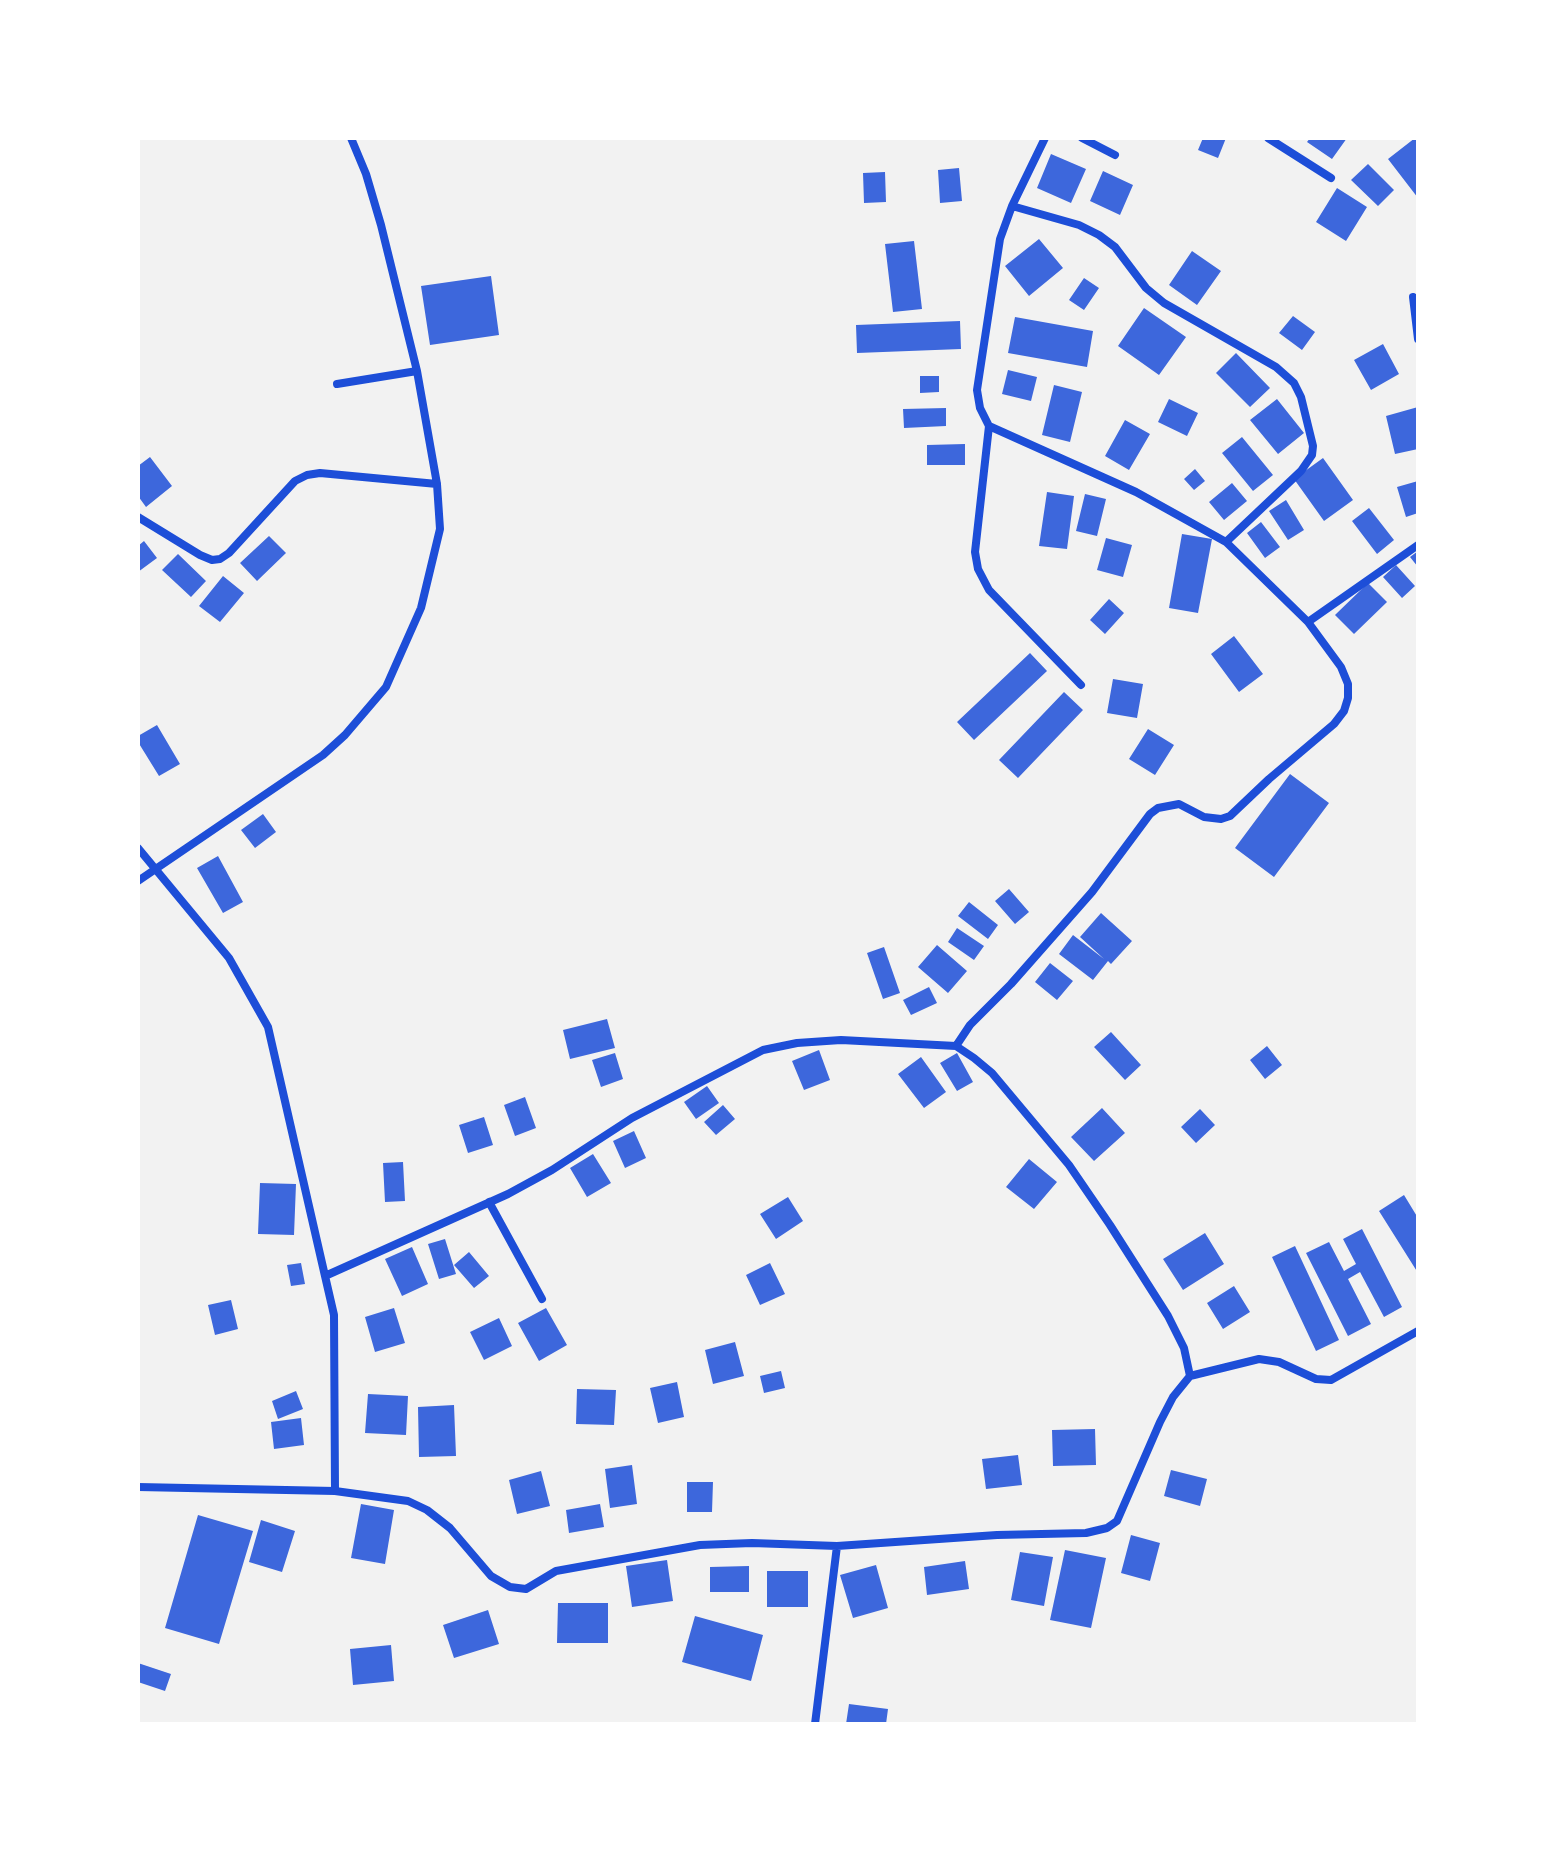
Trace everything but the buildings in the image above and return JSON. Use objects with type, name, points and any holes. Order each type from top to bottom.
[{"type":"street","points":[[138,881],[323,755],[345,735],[386,687],[421,608],[440,529],[437,484],[417,371],[381,225],[366,174],[351,138]]},
{"type":"street","points":[[1045,138],[1012,206],[1000,239],[977,390],[980,408],[989,426],[975,552],[978,569],[989,590],[1081,685]]},
{"type":"street","points":[[1082,138],[1115,155]]},
{"type":"street","points":[[1268,138],[1331,178]]},
{"type":"street","points":[[1012,206],[1079,225],[1099,235],[1115,247],[1146,288],[1164,303],[1276,367],[1294,383],[1301,397],[1313,446],[1312,455],[1301,471],[1226,542]]},
{"type":"street","points":[[1413,297],[1418,339]]},
{"type":"street","points":[[337,384],[417,371]]},
{"type":"street","points":[[956,1046],[970,1025],[1011,984],[1092,892],[1150,814],[1158,808],[1179,804],[1214,819],[1230,816],[1334,724],[1344,711],[1348,684],[1341,667],[1308,622],[1226,542],[1136,492],[989,426]]},
{"type":"street","points":[[138,517],[212,560],[229,553],[295,481],[307,475],[320,473],[437,484]]},
{"type":"street","points":[[1308,622],[1418,545]]},
{"type":"street","points":[[138,848],[229,958],[268,1027],[334,1315],[335,1491]]},
{"type":"street","points":[[325,1276],[552,1170],[632,1118],[763,1050],[797,1043],[841,1040],[956,1046],[992,1073],[1069,1165],[1168,1316],[1184,1348],[1190,1376]]},
{"type":"street","points":[[489,1202],[542,1299]]},
{"type":"street","points":[[138,1487],[335,1491],[408,1501],[427,1510],[450,1528],[491,1576],[510,1587],[526,1589],[556,1571],[700,1545],[837,1546],[997,1535],[1086,1533],[1107,1528],[1117,1521],[1125,1509],[1160,1422],[1173,1397],[1190,1376],[1259,1359],[1279,1362],[1316,1379],[1331,1380],[1418,1331]]},
{"type":"street","points":[[815,1724],[837,1546]]}]
